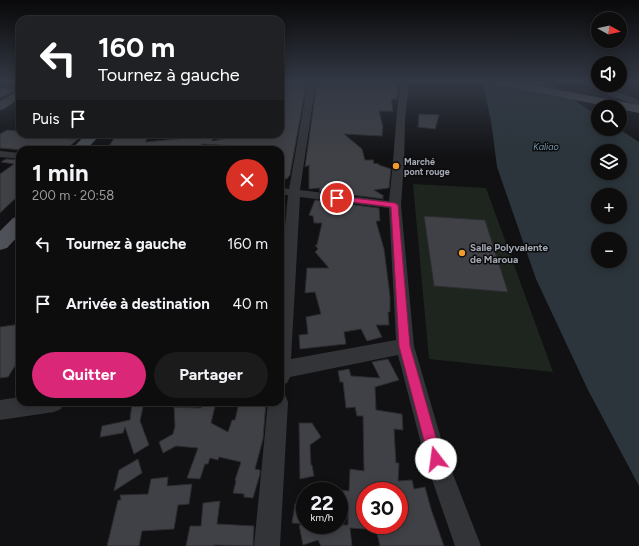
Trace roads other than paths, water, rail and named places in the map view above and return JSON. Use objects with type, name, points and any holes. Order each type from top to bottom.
[{"type":"main road","points":[[626,106],[639,109]]},
{"type":"main road","points":[[82,146],[90,138]]},
{"type":"main road","points":[[92,146],[100,138]]},
{"type":"main road","points":[[0,229],[16,213]]},
{"type":"main road","points":[[0,243],[16,226]]},
{"type":"street","points":[[284,319],[294,192],[308,106]]},
{"type":"street","points":[[402,106],[395,205],[405,346],[436,459],[468,546]]},
{"type":"street","points":[[0,154],[16,156]]},
{"type":"street","points":[[284,191],[395,205]]},
{"type":"street","points":[[284,369],[405,346]]},
{"type":"street","points":[[0,410],[27,406]]},
{"type":"street","points":[[267,546],[278,406]]},
{"type":"water","name":"Kaliao","points":[[488,106],[584,106],[591,111],[591,136],[627,136],[627,134],[639,142],[639,486],[588,390],[536,279],[497,167]]},
{"type":"place","name":"Marché pont rouge","points":[[396,166]]},
{"type":"place","name":"Salle Polyvalente de Maroua","points":[[462,253]]}]
